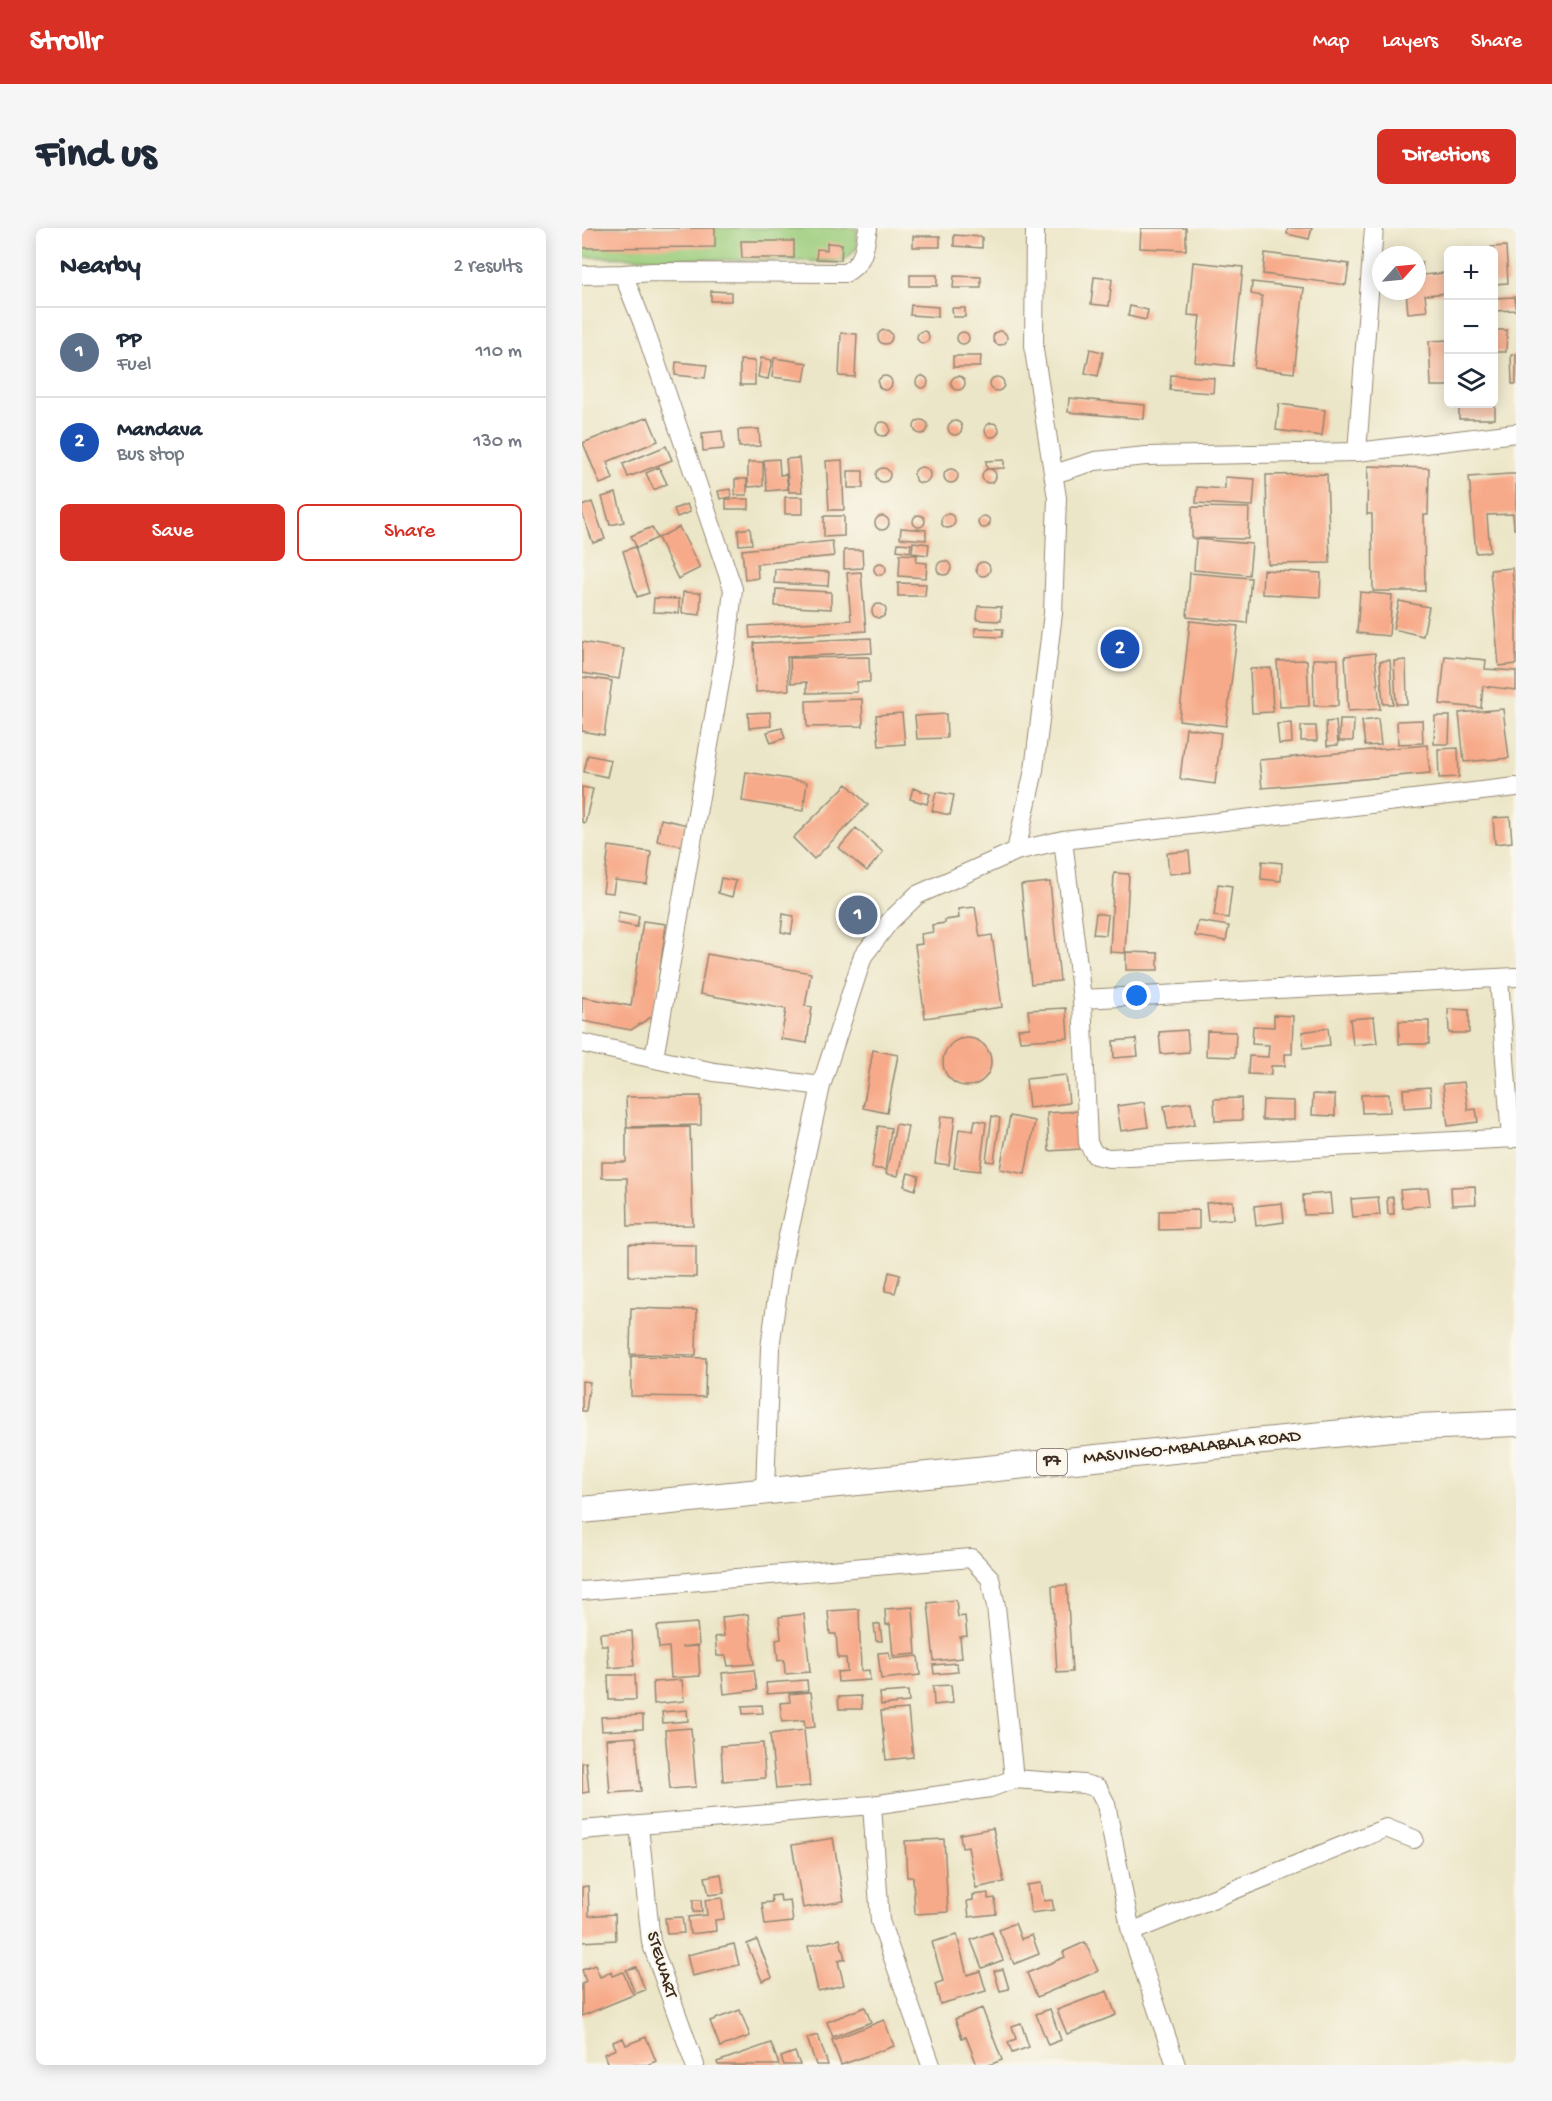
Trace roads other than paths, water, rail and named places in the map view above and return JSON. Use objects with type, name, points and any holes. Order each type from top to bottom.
[{"type":"highway","name":"MASVINGO-MBALABALA ROAD","points":[[582,1510],[1392,1428],[1516,1423]]},
{"type":"street","points":[[582,275],[653,272],[845,273],[856,267],[862,258],[868,228]]},
{"type":"street","points":[[1016,851],[1034,770],[1053,613],[1057,498],[1034,350],[1035,228]]},
{"type":"street","points":[[1357,452],[1374,228]]},
{"type":"street","points":[[623,274],[643,324],[733,589],[726,648],[654,1058]]},
{"type":"street","points":[[1054,474],[1095,461],[1146,456],[1357,452],[1516,433]]},
{"type":"street","points":[[765,1490],[771,1347],[781,1268],[821,1086],[863,956],[890,921],[917,895],[1016,851],[1063,840],[1516,787]]},
{"type":"street","points":[[1063,840],[1082,999],[1088,1143],[1095,1155],[1109,1158],[1513,1139],[1507,978],[1082,999]]},
{"type":"street","points":[[582,1043],[714,1072],[821,1086]]},
{"type":"street","points":[[582,1591],[971,1558],[990,1578],[996,1606],[1014,1779]]},
{"type":"street","points":[[582,1830],[872,1805],[990,1788],[1014,1779],[1084,1784],[1098,1788],[1106,1804],[1131,1932],[1176,2065]]},
{"type":"street","points":[[872,1805],[880,1921],[932,2065]]},
{"type":"street","name":"STEWART","points":[[639,1826],[651,1942],[695,2065]]},
{"type":"street","points":[[1131,1932],[1386,1828],[1414,1839]]},
{"type":"place","name":"Mandava","points":[[1120,649]]},
{"type":"place","name":"PP","points":[[858,915]]}]
